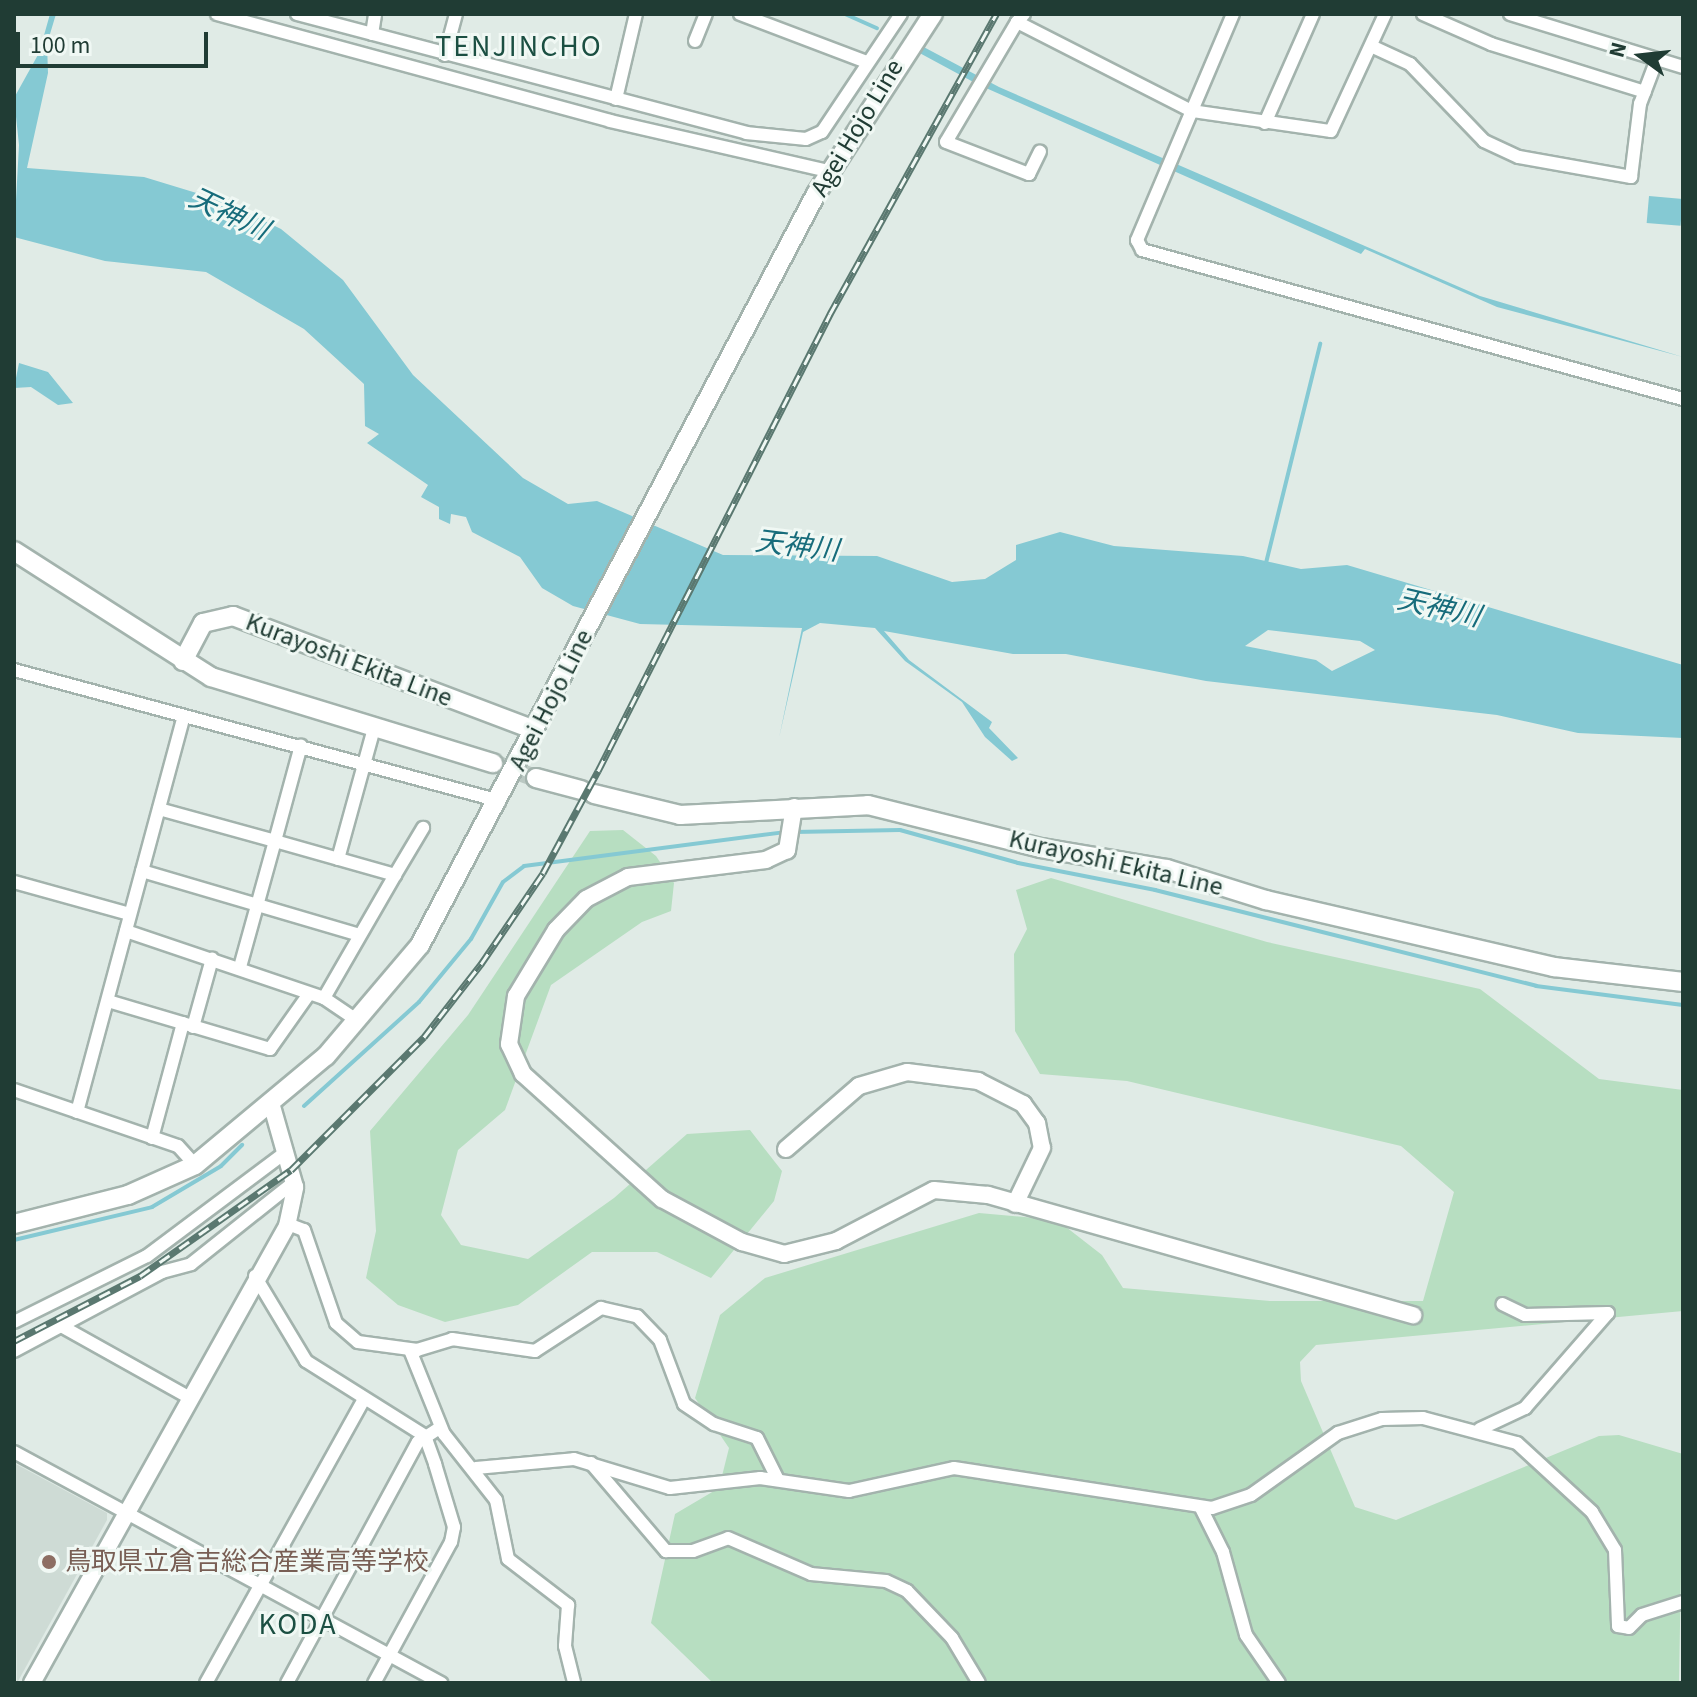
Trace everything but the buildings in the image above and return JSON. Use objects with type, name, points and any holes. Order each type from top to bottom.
[{"type":"main road","name":"Agei Hojo Line","points":[[14,1224],[128,1195],[195,1165],[271,1103],[358,1021],[441,914],[816,194],[933,14]]},
{"type":"main road","name":"Kurayoshi Ekita Line","points":[[14,551],[211,677],[493,763]]},
{"type":"main road","name":"Kurayoshi Ekita Line","points":[[183,661],[203,623],[233,616],[538,724]]},
{"type":"main road","name":"Kurayoshi Ekita Line","points":[[536,778],[680,815],[868,805],[908,812],[1544,965],[1683,982]]},
{"type":"street","points":[[217,14],[610,121],[829,171]]},
{"type":"street","points":[[297,14],[746,133],[806,139],[822,132],[864,61],[901,14]]},
{"type":"street","points":[[372,34],[375,14]]},
{"type":"street","points":[[445,55],[456,14]]},
{"type":"street","points":[[616,99],[636,14]]},
{"type":"street","points":[[695,41],[706,14]]},
{"type":"street","points":[[740,14],[864,61]]},
{"type":"street","points":[[1233,14],[1137,240],[1142,250],[1683,399]]},
{"type":"street","points":[[1265,123],[1313,14]]},
{"type":"street","points":[[1040,151],[1029,174],[946,142],[1021,18],[1192,111],[1331,131],[1385,14]]},
{"type":"street","points":[[1423,14],[1491,44],[1645,92]]},
{"type":"street","points":[[1510,14],[1683,67]]},
{"type":"street","points":[[1371,46],[1410,64],[1484,141],[1519,157],[1631,177],[1645,92],[1657,59]]},
{"type":"street","points":[[14,670],[183,719],[365,760],[500,801]]},
{"type":"street","points":[[77,1112],[183,719]]},
{"type":"street","points":[[338,859],[374,728]]},
{"type":"street","points":[[240,967],[301,745]]},
{"type":"street","points":[[794,807],[787,850],[766,860],[628,877],[586,899],[556,930],[516,996],[509,1044],[523,1074],[662,1199],[742,1242],[784,1254],[836,1241],[934,1190],[988,1195],[1175,1243],[1413,1315]]},
{"type":"street","points":[[159,809],[395,875]]},
{"type":"street","points":[[324,998],[423,828]]},
{"type":"street","points":[[142,871],[359,935]]},
{"type":"street","points":[[14,882],[129,914]]},
{"type":"street","points":[[126,931],[240,967],[324,998],[358,1021]]},
{"type":"street","points":[[152,1138],[212,959]]},
{"type":"street","points":[[108,1001],[270,1049],[309,994]]},
{"type":"street","points":[[786,1149],[859,1086],[907,1072],[978,1081],[1023,1104],[1037,1123],[1042,1148],[1015,1204]]},
{"type":"street","points":[[14,1090],[178,1146],[195,1165]]},
{"type":"street","points":[[32,1683],[255,1276],[288,1224],[294,1182],[271,1103]]},
{"type":"street","points":[[14,1322],[147,1256],[286,1152]]},
{"type":"street","points":[[14,1351],[162,1272],[191,1264],[294,1182]]},
{"type":"street","points":[[288,1224],[304,1230],[320,1289],[348,1338],[410,1350],[452,1339],[535,1351],[613,1306],[651,1326],[684,1404],[714,1424],[757,1438],[778,1480]]},
{"type":"street","points":[[255,1276],[306,1361],[425,1436],[454,1527],[374,1683]]},
{"type":"street","points":[[1477,1430],[1525,1408],[1608,1313],[1525,1315],[1502,1304]]},
{"type":"street","points":[[63,1327],[190,1398]]},
{"type":"street","points":[[410,1350],[441,1427],[476,1468],[496,1500],[508,1559],[568,1605],[565,1646],[574,1683]]},
{"type":"street","points":[[206,1683],[364,1399]]},
{"type":"street","points":[[476,1468],[528,1459],[590,1462],[670,1488],[778,1480],[849,1491],[954,1468],[1201,1508],[1251,1495],[1338,1433],[1361,1424],[1413,1418],[1477,1430],[1517,1443],[1603,1525],[1615,1550],[1618,1626],[1629,1628],[1642,1615],[1683,1602]]},
{"type":"street","points":[[287,1683],[425,1436],[441,1427]]},
{"type":"street","points":[[14,1452],[387,1658],[442,1683]]},
{"type":"street","points":[[590,1462],[666,1551],[693,1551],[728,1538],[811,1574],[886,1581],[907,1591],[952,1638],[979,1683]]},
{"type":"street","points":[[1201,1508],[1223,1552],[1246,1635],[1279,1683]]},
{"type":"shaded area","name":"鳥取県立倉吉総合産業高等学校","points":[[14,1463],[107,1513],[107,1520],[17,1683]]},
{"type":"green space","points":[[623,830],[656,856],[674,883],[671,911],[642,922],[551,985],[505,1110],[458,1150],[441,1215],[461,1245],[528,1259],[614,1198],[687,1134],[750,1130],[782,1171],[774,1201],[711,1278],[657,1252],[592,1252],[518,1305],[445,1322],[398,1305],[366,1278],[376,1231],[370,1131],[468,1015],[590,831]]},
{"type":"green space","points":[[1051,878],[1267,942],[1480,989],[1599,1079],[1683,1090],[1683,1311],[1316,1345],[1300,1362],[1301,1381],[1355,1507],[1396,1520],[1599,1436],[1619,1435],[1683,1454],[1679,1683],[713,1683],[651,1623],[675,1514],[719,1488],[729,1448],[695,1398],[720,1315],[765,1278],[979,1213],[1057,1220],[1102,1255],[1123,1288],[1270,1301],[1423,1301],[1454,1192],[1401,1146],[1127,1081],[1040,1074],[1015,1031],[1014,954],[1027,929],[1016,890]]},
{"type":"water","name":"天神川","points":[[50,14],[56,14],[47,44],[48,73],[27,168],[144,177],[226,202],[281,229],[343,280],[413,375],[523,478],[568,504],[597,501],[723,555],[877,556],[952,582],[985,579],[1016,560],[1016,545],[1060,532],[1114,546],[1243,556],[1301,569],[1347,565],[1683,665],[1683,738],[1578,733],[1497,715],[1206,681],[1066,654],[1013,654],[884,631],[909,660],[992,722],[989,728],[1018,758],[1012,761],[985,737],[962,702],[905,661],[875,628],[820,623],[803,632],[779,738],[802,628],[640,624],[573,606],[542,588],[520,557],[472,532],[466,517],[451,514],[450,524],[439,519],[439,507],[421,497],[428,485],[367,443],[379,434],[365,426],[364,384],[304,329],[206,272],[105,261],[14,237],[19,145],[14,98],[39,53]],"holes":[[[1268,630],[1360,641],[1375,650],[1332,671],[1316,660],[1245,646]]]},
{"type":"water","points":[[918,44],[999,87],[1480,296],[1683,357],[1497,307],[1365,249],[1361,254],[977,84],[914,50]]},
{"type":"water","points":[[1649,196],[1683,199],[1681,226],[1647,223]]},
{"type":"water","points":[[19,363],[48,372],[73,403],[58,405],[31,387],[14,388]]},
{"type":"waterway","points":[[845,14],[877,28]]},
{"type":"waterway","points":[[1266,563],[1320,344]]},
{"type":"waterway","points":[[794,832],[900,830],[1018,863],[1155,890],[1536,986],[1683,1005]]},
{"type":"waterway","points":[[304,1106],[419,1002],[471,939],[503,882],[524,866],[785,832]]},
{"type":"waterway","points":[[14,1240],[152,1207],[221,1166],[242,1145]]},
{"type":"tunnel","points":[[493,763],[536,778]]},
{"type":"railway","points":[[14,1341],[140,1276],[291,1170],[424,1037],[481,964],[543,873],[830,314],[996,14]]},
{"type":"place","name":"鳥取県立倉吉総合産業高等学校","points":[[49,1562]]},
{"type":"district","name":"TENJINCHO","points":[[519,47]]},
{"type":"district","name":"KODA","points":[[298,1625]]}]
